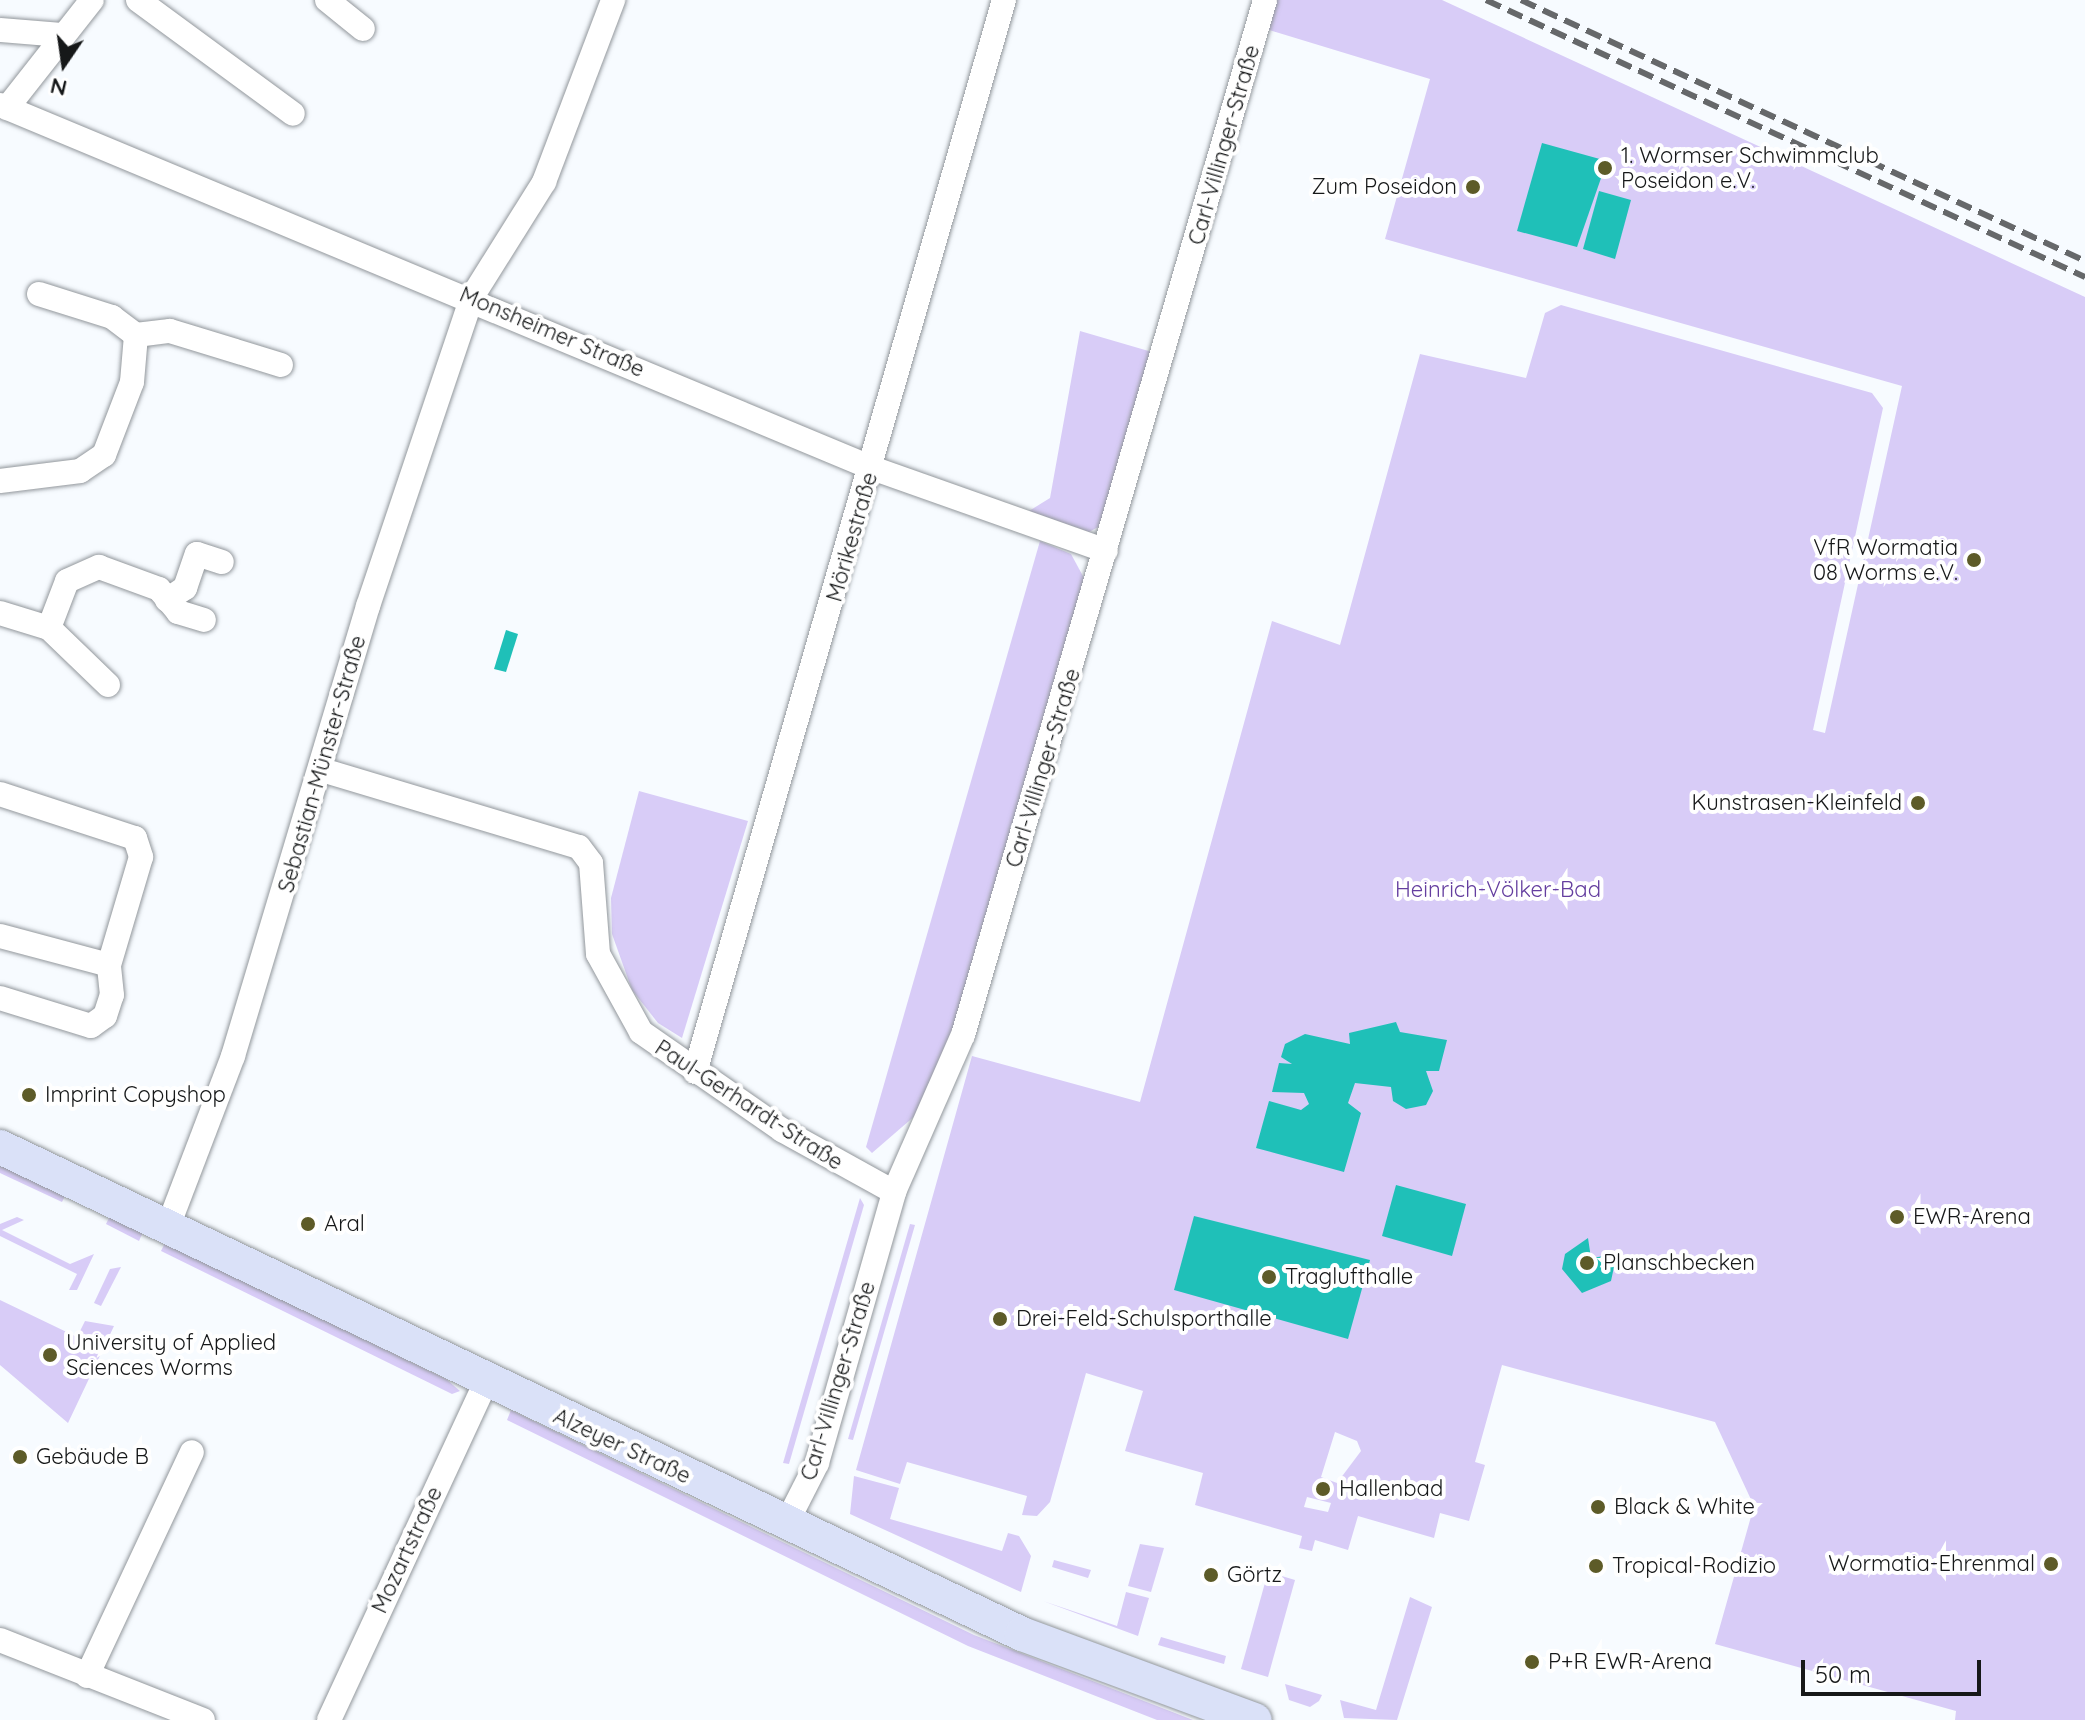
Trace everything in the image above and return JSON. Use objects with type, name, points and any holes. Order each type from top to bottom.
[{"type":"street","points":[[3,107],[92,0]]},
{"type":"street","points":[[138,0],[293,114]]},
{"type":"street","points":[[327,0],[363,29]]},
{"type":"street","name":"Sebastian-Münster-Straße","points":[[167,1229],[233,1056],[472,297],[544,182],[613,0]]},
{"type":"street","name":"Mörikestraße","points":[[695,1072],[872,468],[1004,0]]},
{"type":"street","name":"Carl-Villinger-Straße","points":[[787,1522],[817,1463],[894,1192],[963,1035],[1265,0]]},
{"type":"street","points":[[0,30],[62,35]]},
{"type":"street","name":"Monsheimer Straße","points":[[3,107],[472,297],[872,468],[1106,551]]},
{"type":"street","points":[[39,294],[112,317],[136,335],[170,331],[281,365]]},
{"type":"street","points":[[0,481],[80,471],[104,455],[132,382],[136,335]]},
{"type":"street","points":[[167,600],[185,588],[197,554],[222,562]]},
{"type":"street","points":[[49,628],[67,581],[99,567],[145,582],[167,600],[204,620]]},
{"type":"street","points":[[0,613],[49,628],[108,685]]},
{"type":"street","name":"Paul-Gerhardt-Straße","points":[[322,770],[579,847],[591,863],[594,931],[611,989],[644,1036],[827,1158],[894,1192]]},
{"type":"street","points":[[0,794],[135,838],[137,887],[109,965],[112,995],[105,1016],[91,1026],[0,998]]},
{"type":"street","points":[[0,936],[109,965]]},
{"type":"street","name":"Alzeyer Straße","points":[[0,1147],[486,1381],[1081,1661],[1255,1720]]},
{"type":"street","name":"Mozartstraße","points":[[329,1720],[486,1381]]},
{"type":"street","points":[[87,1676],[192,1452]]},
{"type":"street","points":[[0,1640],[203,1720]]},
{"type":"green space","name":"Heinrich-Völker-Bad","points":[[1274,0],[1442,0],[2085,297],[2085,1720],[1955,1720],[1956,1711],[1715,1644],[1754,1506],[1715,1422],[1502,1365],[1475,1462],[1485,1465],[1469,1521],[1440,1513],[1434,1538],[1358,1516],[1348,1550],[1315,1540],[1312,1551],[1299,1548],[1302,1536],[1195,1505],[1203,1473],[1125,1451],[1143,1391],[1086,1373],[1050,1502],[1037,1516],[1022,1515],[1027,1496],[907,1462],[900,1484],[856,1470],[972,1056],[1140,1102],[1272,621],[1340,645],[1420,354],[1526,378],[1545,313],[1561,305],[1872,393],[1883,408],[1813,730],[1825,733],[1902,386],[1385,239],[1430,79],[1266,29]],"holes":[[[1335,1432],[1357,1441],[1361,1451],[1337,1483],[1321,1477]],[[1307,1497],[1331,1503],[1328,1512],[1304,1507]]]},
{"type":"green space","points":[[1080,331],[1152,352],[1100,526],[1089,532],[1029,511],[1050,498]]},
{"type":"green space","points":[[1040,541],[1071,554],[1084,578],[956,1032],[924,1108],[872,1153],[866,1147]]},
{"type":"green space","points":[[639,791],[748,821],[682,1038],[658,1023],[632,990],[612,934],[611,898]]},
{"type":"green space","points":[[0,1162],[66,1194],[62,1202],[0,1173]]},
{"type":"green space","points":[[860,1198],[864,1205],[789,1464],[783,1463]]},
{"type":"green space","points":[[110,1216],[143,1232],[139,1241],[106,1224]]},
{"type":"green space","points":[[17,1217],[24,1220],[2,1230],[70,1264],[94,1254],[77,1290],[69,1290],[77,1274],[0,1236],[0,1224]]},
{"type":"green space","points":[[910,1224],[915,1225],[853,1440],[848,1439]]},
{"type":"green space","points":[[165,1243],[446,1379],[460,1391],[452,1394],[161,1251]]},
{"type":"green space","points":[[121,1267],[101,1306],[94,1303],[110,1269]]},
{"type":"green space","points":[[0,1300],[77,1337],[85,1321],[114,1326],[68,1423],[0,1365]]},
{"type":"green space","points":[[511,1410],[974,1635],[1193,1720],[1157,1720],[968,1646],[507,1420]]},
{"type":"green space","points":[[854,1476],[899,1488],[890,1519],[1002,1551],[1008,1533],[1019,1536],[1031,1556],[1021,1592],[850,1514]]},
{"type":"green space","points":[[1140,1544],[1164,1548],[1151,1592],[1128,1586]]},
{"type":"green space","points":[[1054,1560],[1091,1570],[1088,1578],[1052,1567]]},
{"type":"green space","points":[[1268,1572],[1295,1580],[1268,1677],[1241,1669]]},
{"type":"green space","points":[[1126,1592],[1149,1598],[1138,1636],[1043,1601],[1117,1626]]},
{"type":"green space","points":[[1410,1597],[1432,1607],[1397,1720],[1344,1718],[1340,1700],[1376,1710]]},
{"type":"green space","points":[[1161,1637],[1226,1656],[1224,1664],[1158,1645]]},
{"type":"green space","points":[[1285,1684],[1322,1695],[1310,1707],[1289,1700]]},
{"type":"water","points":[[1542,143],[1607,161],[1577,247],[1517,231]]},
{"type":"water","points":[[1599,191],[1631,200],[1615,259],[1583,249]]},
{"type":"water","points":[[506,630],[518,634],[506,672],[494,669]]},
{"type":"water","points":[[1396,1022],[1400,1032],[1447,1040],[1439,1071],[1426,1071],[1433,1091],[1426,1105],[1406,1109],[1393,1101],[1391,1087],[1355,1083],[1348,1103],[1361,1113],[1344,1172],[1256,1148],[1269,1101],[1301,1110],[1309,1104],[1304,1093],[1272,1092],[1279,1063],[1292,1064],[1281,1057],[1285,1044],[1305,1034],[1350,1044],[1349,1033]]},
{"type":"water","points":[[1396,1185],[1466,1204],[1452,1256],[1382,1236]]},
{"type":"water","name":"Traglufthalle","points":[[1194,1216],[1370,1260],[1348,1339],[1174,1290]]},
{"type":"water","name":"Planschbecken","points":[[1588,1238],[1591,1258],[1605,1256],[1614,1267],[1611,1281],[1582,1293],[1562,1269],[1565,1254]]},
{"type":"railway","points":[[1486,0],[2085,277]]},
{"type":"railway","points":[[1521,0],[2085,261]]},
{"type":"place","name":"1. Wormser Schwimmclub Poseidon e.V.","points":[[1605,168]]},
{"type":"place","name":"Zum Poseidon","points":[[1473,187]]},
{"type":"place","name":"VfR Wormatia 08 Worms e.V.","points":[[1974,560]]},
{"type":"place","name":"Kunstrasen-Kleinfeld","points":[[1918,803]]},
{"type":"place","name":"Imprint Copyshop","points":[[29,1095]]},
{"type":"place","name":"EWR-Arena","points":[[1897,1217]]},
{"type":"place","name":"Aral","points":[[308,1224]]},
{"type":"place","name":"Planschbecken","points":[[1587,1263]]},
{"type":"place","name":"Traglufthalle","points":[[1269,1277]]},
{"type":"place","name":"Drei-Feld-Schulsporthalle","points":[[1000,1319]]},
{"type":"place","name":"University of Applied Sciences Worms","points":[[50,1355]]},
{"type":"place","name":"Gebäude B","points":[[20,1457]]},
{"type":"place","name":"Hallenbad","points":[[1323,1489]]},
{"type":"place","name":"Black & White","points":[[1598,1507]]},
{"type":"place","name":"Wormatia-Ehrenmal","points":[[2051,1564]]},
{"type":"place","name":"Tropical-Rodizio","points":[[1596,1566]]},
{"type":"place","name":"Görtz","points":[[1211,1575]]},
{"type":"place","name":"P+R EWR-Arena","points":[[1532,1662]]}]
